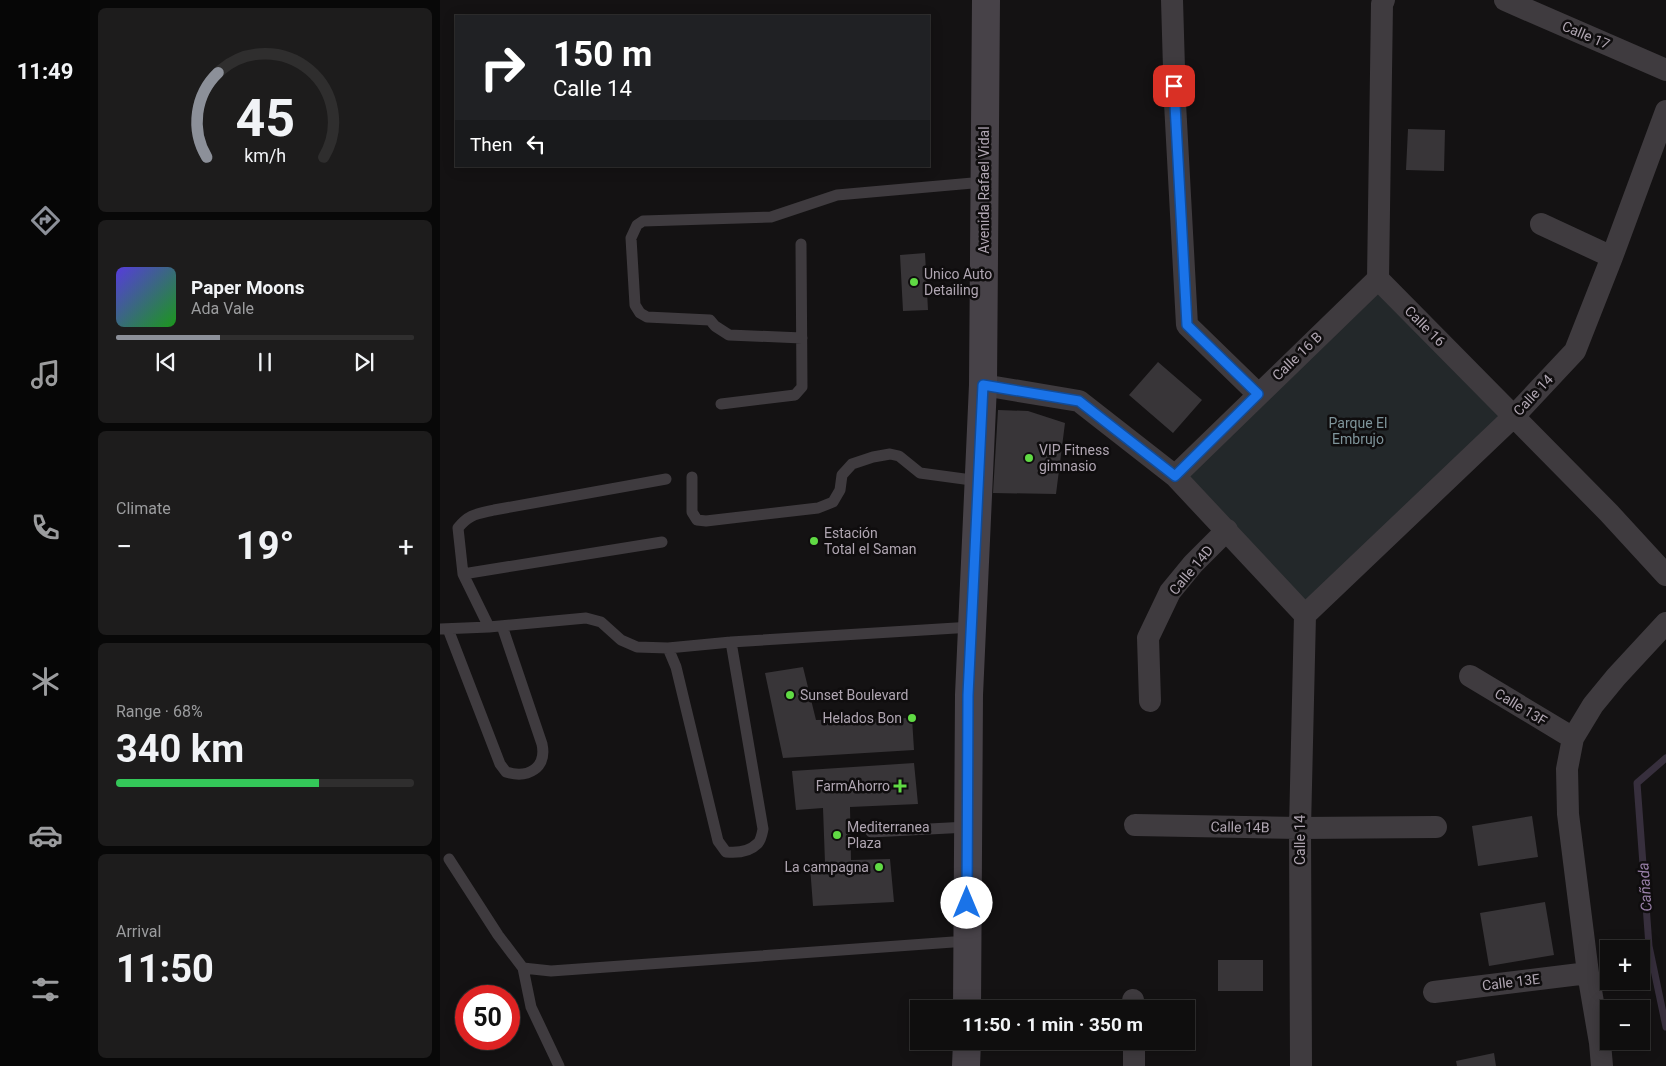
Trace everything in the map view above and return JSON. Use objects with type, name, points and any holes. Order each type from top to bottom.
[{"type":"main road","name":"Avenida Rafael Vidal","points":[[967,1000],[968,695],[983,385],[986,0]]},
{"type":"main road","points":[[966,1066],[967,1050]]},
{"type":"street","points":[[1172,0],[1175,103],[1187,325],[1258,394]]},
{"type":"street","points":[[1378,279],[1382,4],[1384,0]]},
{"type":"street","name":"Calle 17","points":[[1505,0],[1666,70]]},
{"type":"street","name":"Calle 14","points":[[1301,1066],[1300,828],[1305,615],[1514,416],[1575,351],[1666,112]]},
{"type":"street","points":[[1541,224],[1612,257]]},
{"type":"street","name":"Calle 16 B","points":[[1175,476],[1378,279]]},
{"type":"street","name":"Calle 16","points":[[1378,279],[1609,512],[1666,575]]},
{"type":"street","points":[[983,385],[1079,401],[1175,476],[1305,615]]},
{"type":"street","name":"Calle 14D","points":[[1150,701],[1148,638],[1170,592],[1193,564],[1227,530]]},
{"type":"street","points":[[1602,1066],[1568,814],[1567,769],[1573,738],[1593,705],[1616,676],[1666,623]]},
{"type":"street","name":"Calle 13F","points":[[1470,676],[1573,738]]},
{"type":"street","name":"Calle 14B","points":[[1135,825],[1300,828],[1436,827]]},
{"type":"street","name":"Calle 13E","points":[[1434,992],[1588,973]]},
{"type":"street","points":[[1134,1050],[1134,1066]]},
{"type":"lane","points":[[802,338],[730,335],[715,326],[710,320],[647,317],[640,313],[635,305],[631,238],[637,226],[643,221],[771,217],[837,195],[984,182]]},
{"type":"lane","points":[[722,404],[795,395],[802,387],[802,244]]},
{"type":"lane","points":[[692,477],[692,512],[698,520],[706,522],[818,508],[833,502],[840,490],[842,475],[852,464],[890,454],[899,456],[920,473],[979,481]]},
{"type":"lane","points":[[489,627],[464,574],[458,528],[465,519],[474,514],[666,479]]},
{"type":"lane","points":[[464,574],[662,542]]},
{"type":"lane","points":[[502,626],[544,753],[541,762],[534,770],[521,775],[506,772],[500,764],[444,629],[586,618],[601,622],[621,640],[637,647],[668,648],[731,642],[972,627]]},
{"type":"lane","points":[[668,648],[676,667],[718,841],[726,852],[734,853],[742,852],[758,844],[763,829],[731,642]]},
{"type":"lane","points":[[871,832],[968,828]]},
{"type":"lane","points":[[449,859],[498,935],[523,968],[531,1007],[559,1066]]},
{"type":"lane","points":[[523,968],[551,971],[967,941]]},
{"type":"green space","name":"Parque El Embrujo","points":[[1378,279],[1514,416],[1305,615],[1175,476]]},
{"type":"building","points":[[1408,129],[1445,130],[1444,171],[1406,170]]},
{"type":"building","name":"Unico Auto Detailing","points":[[925,253],[928,310],[903,311],[900,255]]},
{"type":"building","points":[[1158,362],[1202,400],[1173,433],[1129,395]]},
{"type":"building","points":[[998,410],[1028,411],[1065,423],[1056,494],[993,493]]},
{"type":"building","name":"Sunset Boulevard","points":[[803,667],[816,720],[912,718],[914,750],[783,758],[765,673]]},
{"type":"building","name":"Mediterranea Plaza","points":[[914,763],[918,804],[850,807],[851,860],[890,859],[894,902],[813,906],[810,866],[825,863],[823,808],[796,810],[792,771]]},
{"type":"building","points":[[1532,816],[1538,857],[1478,866],[1472,826]]},
{"type":"building","points":[[1545,902],[1554,955],[1489,966],[1480,913]]},
{"type":"building","points":[[1218,960],[1263,960],[1263,991],[1218,991]]},
{"type":"building","points":[[1494,1053],[1496,1066],[1457,1066],[1456,1061]]},
{"type":"waterway","name":"Cañada","points":[[1666,758],[1637,783],[1649,946],[1666,1027]]},
{"type":"place","name":"Unico Auto Detailing","points":[[914,282]]},
{"type":"place","name":"VIP Fitness gimnasio","points":[[1029,458]]},
{"type":"place","name":"Estación Total el Saman","points":[[814,541]]},
{"type":"place","name":"Sunset Boulevard","points":[[790,695]]},
{"type":"place","name":"Helados Bon","points":[[912,718]]},
{"type":"place","name":"FarmAhorro","points":[[900,786]]},
{"type":"place","name":"Mediterranea Plaza","points":[[837,835]]},
{"type":"place","name":"La campagna","points":[[879,867]]},
{"type":"route","points":[[967,903],[968,695],[983,385],[1079,401],[1175,476],[1258,394],[1187,325],[1174,86]]}]
